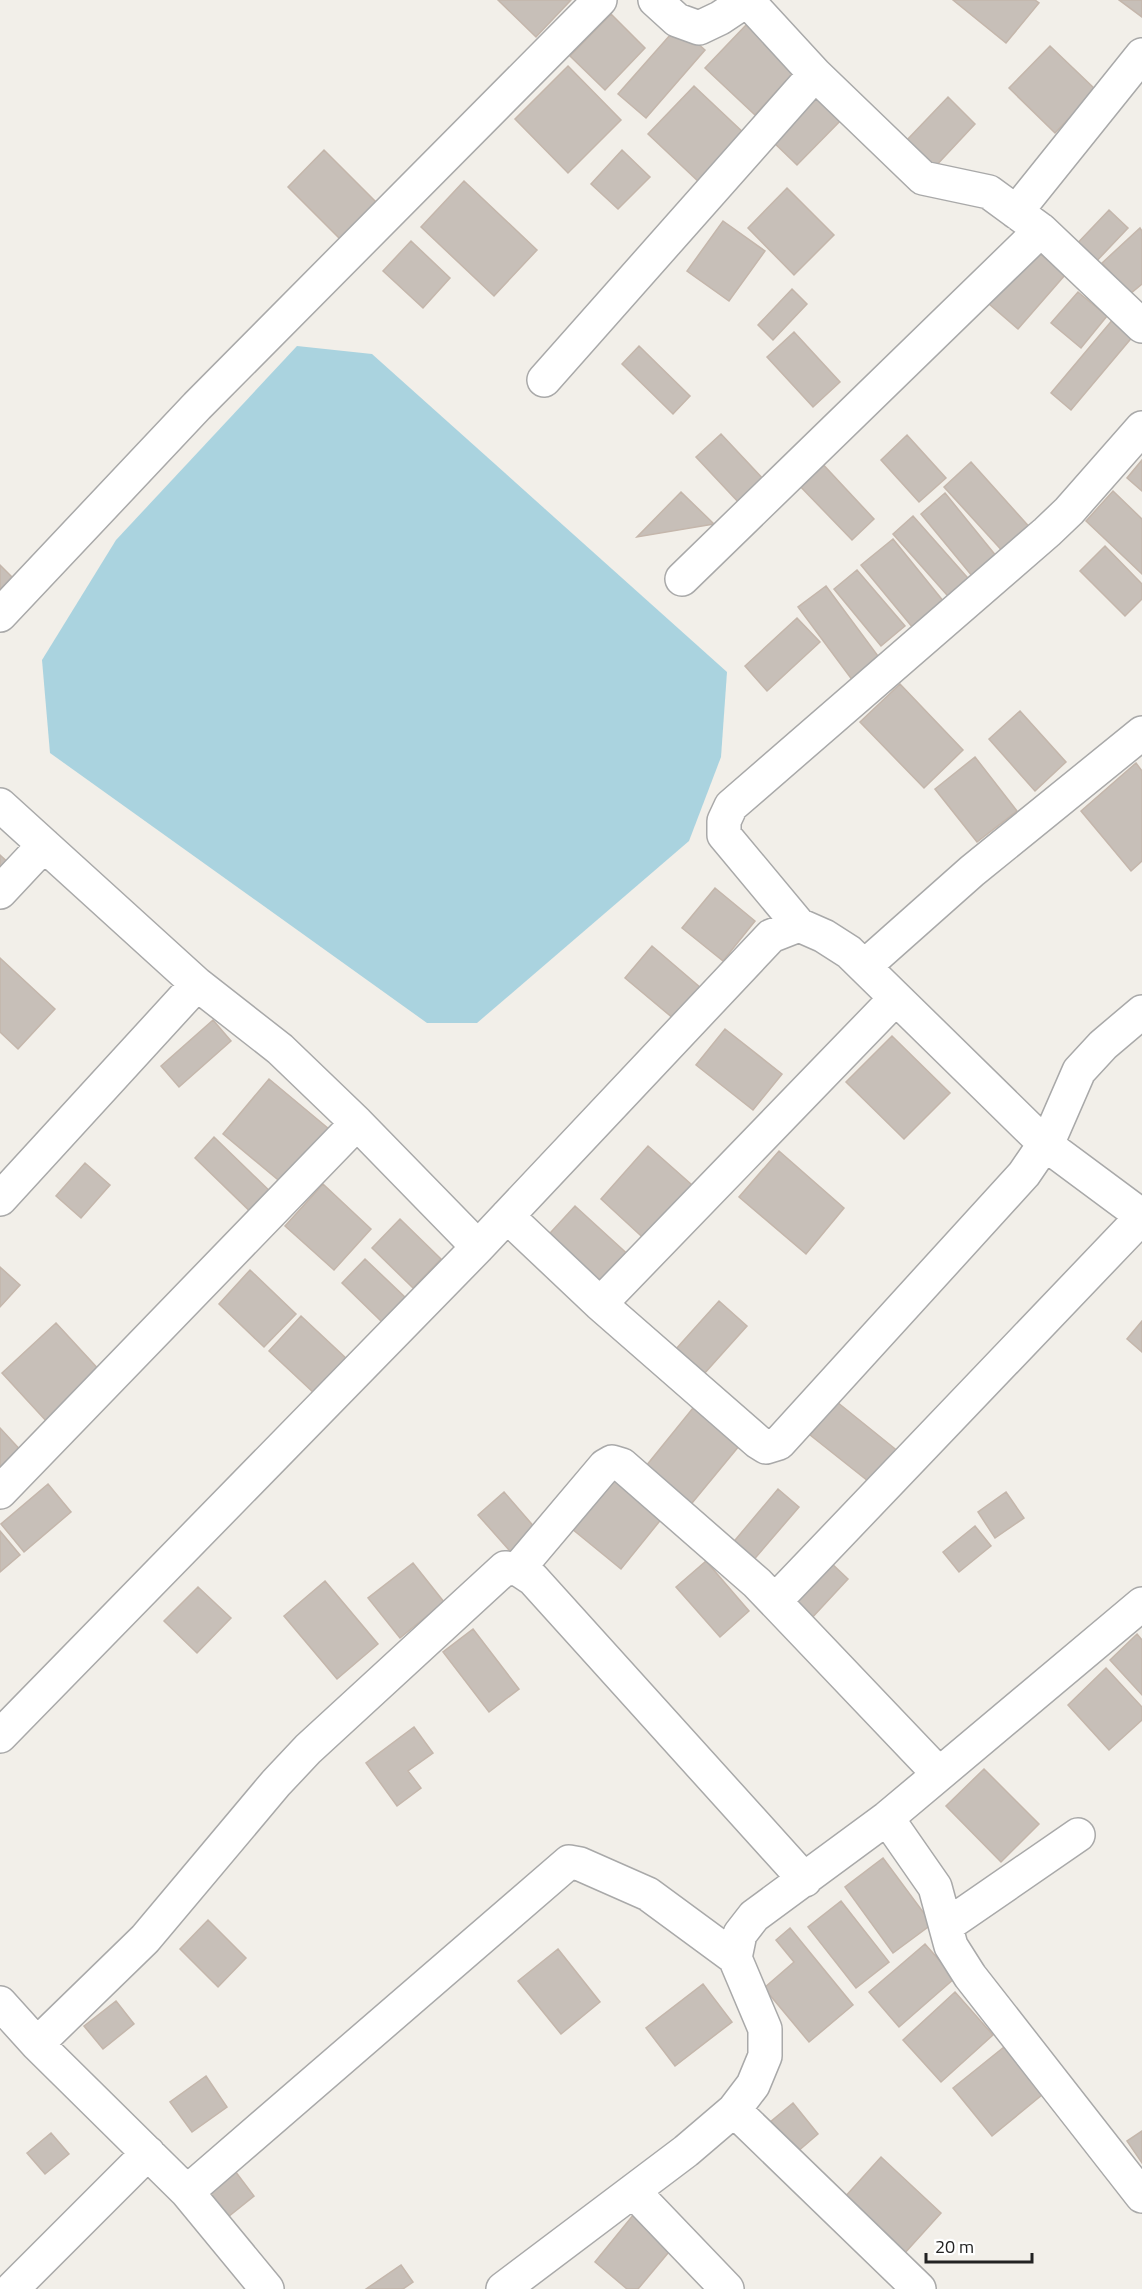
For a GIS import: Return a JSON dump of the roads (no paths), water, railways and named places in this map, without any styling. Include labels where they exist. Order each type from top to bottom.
[{"type":"street","points":[[0,615],[197,406],[600,0]]},
{"type":"street","points":[[655,0],[677,20],[699,28],[720,18],[747,0],[815,74],[923,178],[989,192],[1029,221],[1142,326]]},
{"type":"street","points":[[682,579],[1029,221],[1142,55]]},
{"type":"street","points":[[544,380],[815,74]]},
{"type":"street","points":[[775,1601],[1142,1217],[1045,1144],[895,999],[865,966],[824,936],[799,925],[724,835],[724,821],[731,806],[1047,532],[1069,511],[1142,428]]},
{"type":"street","points":[[865,966],[972,871],[1142,734]]},
{"type":"street","points":[[0,805],[197,984],[280,1049],[357,1123],[478,1247]]},
{"type":"street","points":[[0,892],[44,845]]},
{"type":"street","points":[[0,1736],[478,1247],[771,936],[799,925]]},
{"type":"street","points":[[0,1199],[197,984]]},
{"type":"street","points":[[600,1304],[895,999]]},
{"type":"street","points":[[507,1216],[600,1304],[758,1442],[766,1447],[779,1443],[1024,1174],[1045,1144],[1079,1071],[1103,1045],[1142,1012]]},
{"type":"street","points":[[0,1492],[357,1123]]},
{"type":"street","points":[[518,1569],[605,1466],[612,1462],[622,1465],[775,1601],[939,1774]]},
{"type":"street","points":[[267,2289],[187,2192],[13,2027],[145,1940],[308,1749],[505,1568],[518,1569],[533,1579],[805,1880]]},
{"type":"street","points":[[735,1958],[740,1934],[754,1916],[887,1818],[1142,1605]]},
{"type":"street","points":[[887,1818],[934,1887],[951,1946],[970,1976],[1142,2196]]},
{"type":"street","points":[[946,1926],[1078,1835]]},
{"type":"street","points":[[187,2192],[569,1862],[580,1864],[648,1894],[735,1958],[765,2029],[765,2056],[753,2085],[734,2110],[633,2191],[503,2289]]},
{"type":"street","points":[[734,2110],[919,2289]]},
{"type":"street","points":[[12,2289],[148,2153]]},
{"type":"street","points":[[633,2191],[727,2289]]},
{"type":"water","points":[[297,346],[372,354],[727,672],[721,757],[689,841],[477,1023],[427,1023],[50,753],[42,660],[116,540]]}]
